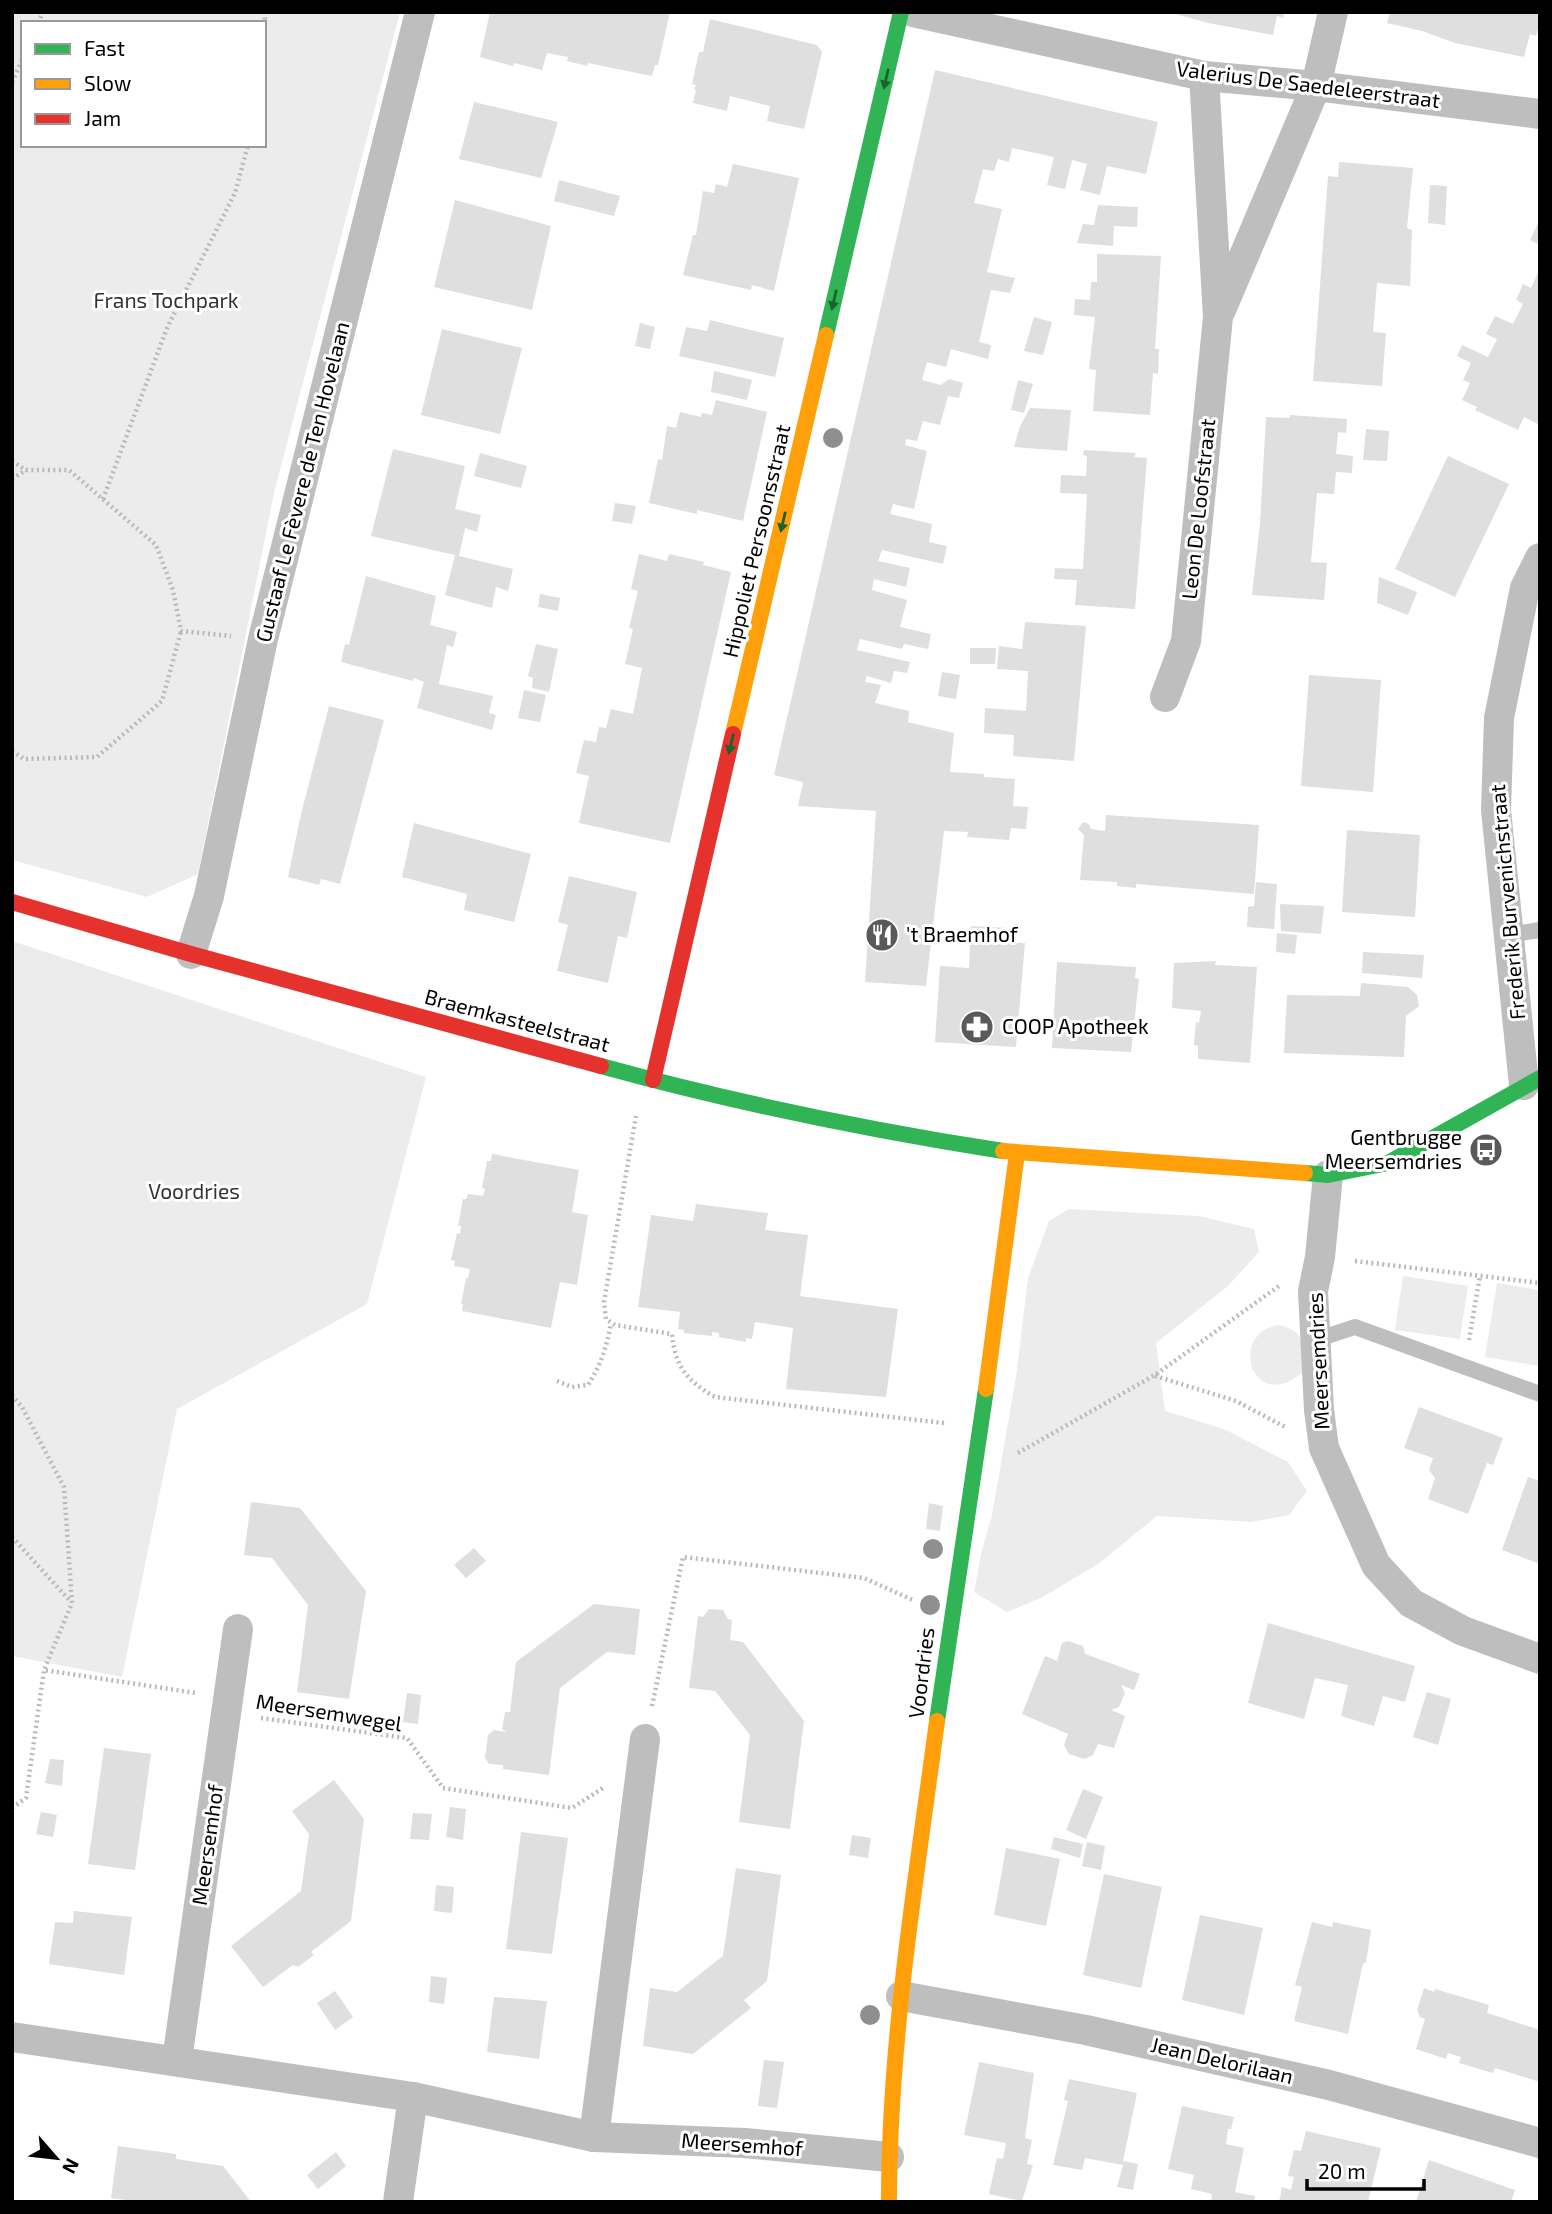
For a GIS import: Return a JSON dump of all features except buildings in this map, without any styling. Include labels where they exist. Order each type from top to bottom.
[{"type":"street","name":"Gustaaf Le Fèvere de Ten Hovelaan","points":[[191,954],[209,897],[263,639],[420,12]]},
{"type":"street","name":"Hippoliet Persoonsstraat","points":[[648,1079],[901,12]]},
{"type":"street","name":"Valerius De Saedeleerstraat","points":[[913,12],[1204,76],[1316,86],[1540,114]]},
{"type":"street","name":"Leon De Loofstraat","points":[[1218,317],[1316,86],[1333,12]]},
{"type":"street","name":"Leon De Loofstraat","points":[[1165,697],[1186,641],[1218,317],[1204,76]]},
{"type":"street","name":"Frederik Burvenichstraat","points":[[1532,1081],[1508,935],[1496,810],[1499,718],[1525,588],[1540,558]]},
{"type":"street","name":"Braemkasteelstraat","points":[[12,902],[191,954],[648,1079],[913,1137],[1017,1153]]},
{"type":"street","points":[[1017,1153],[1328,1175],[1388,1163],[1532,1081]]},
{"type":"street","name":"Voordries","points":[[889,2202],[889,2157],[901,1996],[951,1617],[975,1477],[1017,1153]]},
{"type":"street","name":"Meersemdries","points":[[1324,1448],[1319,1409],[1313,1291],[1320,1256],[1328,1175]]},
{"type":"street","points":[[1324,1448],[1376,1565],[1411,1603],[1463,1631],[1540,1659]]},
{"type":"street","name":"Meersemhof","points":[[177,2060],[238,1629]]},
{"type":"street","points":[[594,2137],[643,1752]]},
{"type":"street","name":"Jean Delorilaan","points":[[901,1996],[1086,2030],[1329,2085],[1540,2143]]},
{"type":"street","name":"Meersemhof","points":[[12,2037],[413,2097],[594,2137],[745,2143],[889,2157]]},
{"type":"street","points":[[398,2202],[413,2097]]},
{"type":"lane","points":[[1508,935],[1540,930]]},
{"type":"lane","points":[[1315,1340],[1355,1326],[1540,1394]]},
{"type":"path","points":[[12,82],[21,62]]},
{"type":"path","points":[[103,499],[167,328],[235,193],[246,147]]},
{"type":"path","points":[[12,461],[26,470],[69,470],[156,545],[173,590],[181,631],[162,701],[97,757],[24,759],[12,751]]},
{"type":"path","points":[[12,479],[26,470]]},
{"type":"path","points":[[181,631],[263,639]]},
{"type":"path","points":[[648,1079],[604,1302],[606,1320],[672,1334],[674,1353],[683,1372],[697,1387],[715,1396],[981,1427]]},
{"type":"path","points":[[1320,1256],[1540,1283]]},
{"type":"path","name":"Meersemdries","points":[[975,1477],[1154,1375],[1320,1256]]},
{"type":"path","points":[[1464,1367],[1480,1276]]},
{"type":"path","points":[[556,1381],[572,1387],[589,1385],[607,1347],[611,1323]]},
{"type":"path","name":"Meersemdries","points":[[1154,1375],[1236,1401],[1324,1448]]},
{"type":"path","points":[[12,1395],[22,1407],[64,1487],[72,1603],[44,1670],[26,1798],[12,1808]]},
{"type":"path","points":[[12,1537],[72,1603]]},
{"type":"path","points":[[643,1752],[683,1557],[864,1578],[951,1617]]},
{"type":"path","name":"Meersemwegel","points":[[44,1670],[215,1695],[245,1716],[407,1738],[443,1788],[572,1808],[643,1752]]},
{"type":"green space","name":"Frans Tochpark","points":[[12,12],[400,12],[274,493],[198,874],[147,897],[12,860]]},
{"type":"green space","name":"Voordries","points":[[12,941],[426,1077],[367,1304],[177,1409],[122,1677],[12,1656]]},
{"type":"green space","points":[[1069,1209],[1199,1216],[1254,1229],[1259,1252],[1228,1286],[1156,1343],[1165,1411],[1224,1429],[1288,1462],[1307,1491],[1289,1515],[1251,1522],[1157,1516],[1098,1564],[1041,1598],[1007,1612],[974,1592],[992,1515],[1016,1377],[1028,1278],[1049,1221]]},
{"type":"green space","points":[[1403,1276],[1468,1286],[1460,1339],[1395,1330]]},
{"type":"green space","points":[[1497,1283],[1540,1290],[1540,1366],[1485,1357]]},
{"type":"green space","points":[[1277,1325],[1294,1331],[1302,1341],[1302,1373],[1285,1383],[1270,1384],[1259,1378],[1252,1368],[1250,1355],[1253,1342],[1262,1332]]},
{"type":"traffic: fast","points":[[826,335],[901,12]]},
{"type":"traffic: fast","points":[[601,1066],[800,1114],[1003,1151]]},
{"type":"traffic: fast","points":[[1305,1173],[1328,1175],[1388,1163],[1540,1078]]},
{"type":"traffic: fast","points":[[937,1721],[986,1389]]},
{"type":"traffic: slow","points":[[733,734],[826,335]]},
{"type":"traffic: slow","points":[[1003,1151],[1305,1173]]},
{"type":"traffic: slow","points":[[986,1389],[1017,1153]]},
{"type":"traffic: slow","points":[[889,2202],[890,2142],[899,2021],[937,1721]]},
{"type":"traffic: jam","points":[[653,1080],[733,734]]},
{"type":"traffic: jam","points":[[12,902],[601,1066]]},
{"type":"place","name":"'t Braemhof","points":[[882,935]]},
{"type":"place","name":"COOP Apotheek","points":[[977,1027]]},
{"type":"place","name":"Gentbrugge Meersemdries","points":[[1486,1150]]}]
